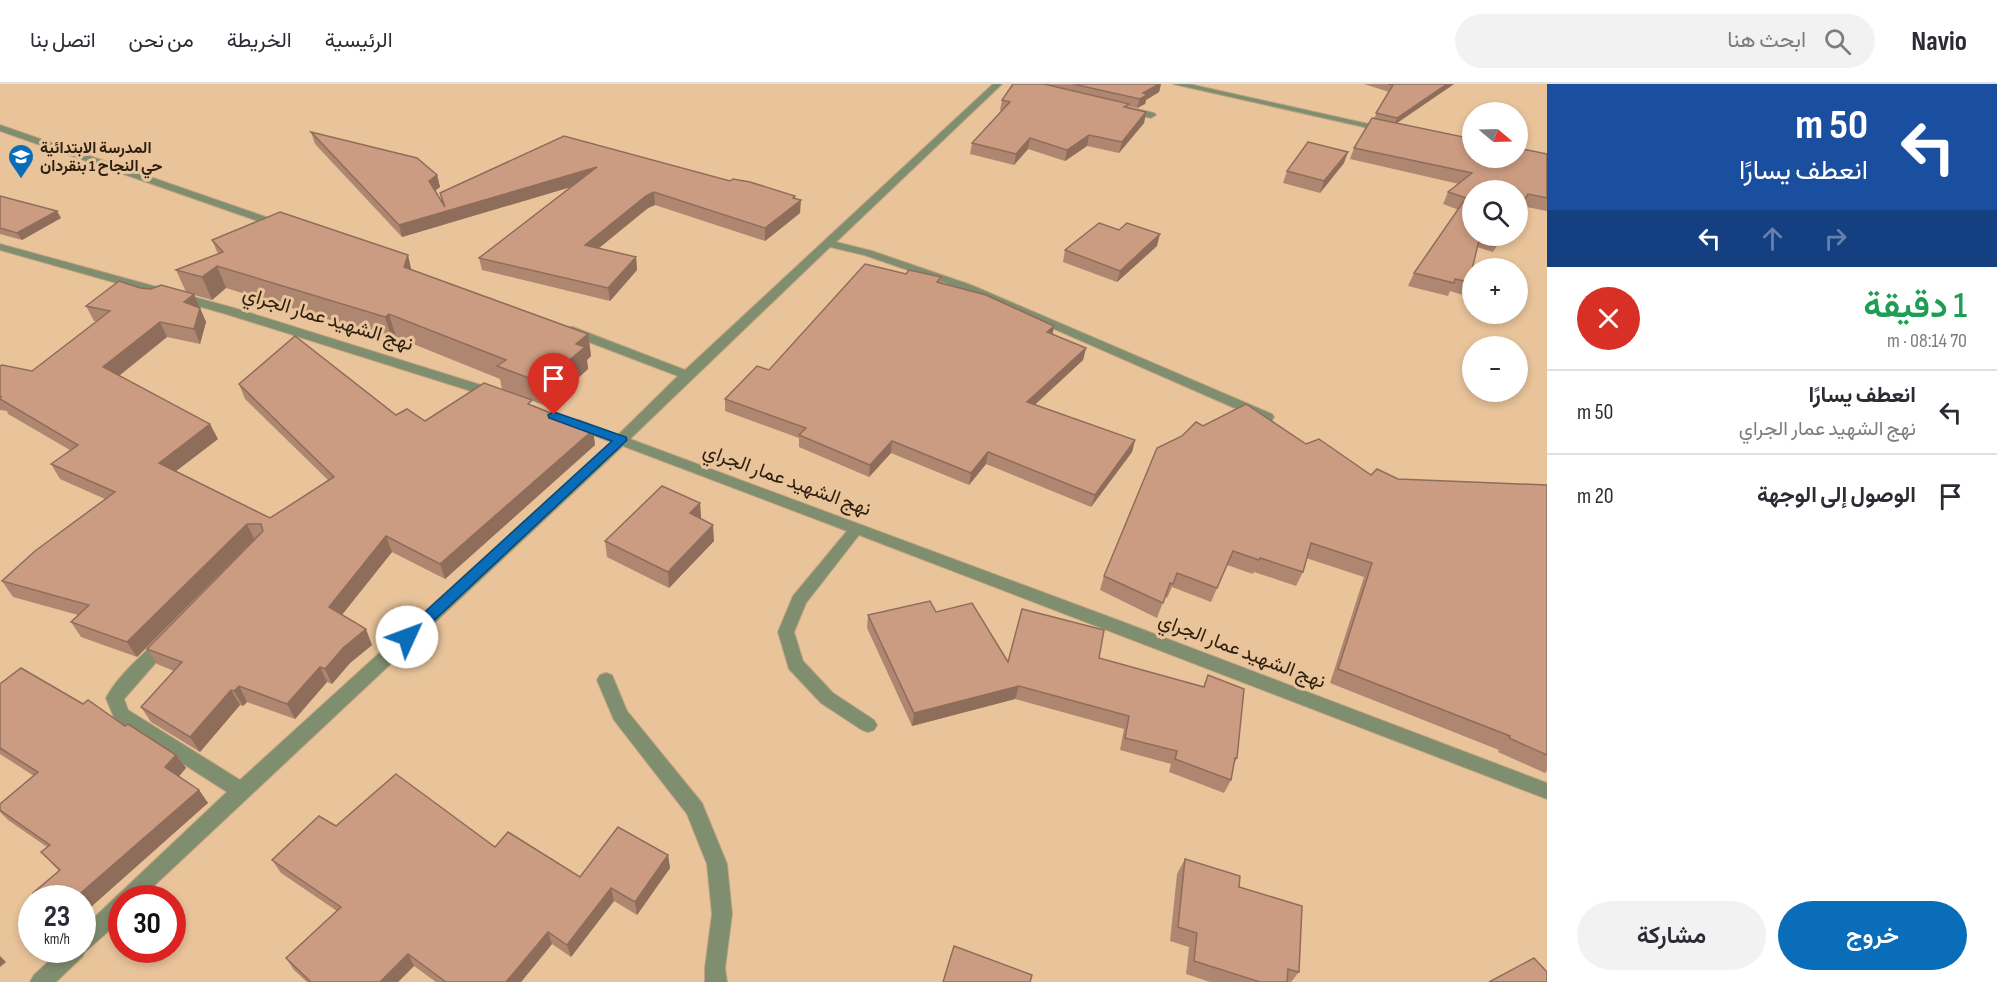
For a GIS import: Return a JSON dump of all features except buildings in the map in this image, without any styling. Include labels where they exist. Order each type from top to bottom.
[{"type":"street","points":[[142,885],[240,791],[621,440],[826,243],[998,84]]},
{"type":"street","points":[[1177,84],[1395,130]]},
{"type":"street","points":[[1119,108],[1151,115]]},
{"type":"street","points":[[0,128],[294,230]]},
{"type":"street","points":[[826,243],[868,253],[967,287],[1267,417]]},
{"type":"street","name":"نهج الشهيد عمار الجراي","points":[[0,247],[241,315],[464,382],[509,399]]},
{"type":"street","points":[[553,324],[687,375]]},
{"type":"street","name":"نهج الشهيد عمار الجراي","points":[[565,419],[1547,791]]},
{"type":"street","points":[[857,528],[799,600],[786,632],[795,664],[827,698],[868,725]]},
{"type":"street","points":[[179,628],[130,678],[115,698],[121,715],[240,791]]},
{"type":"street","points":[[606,680],[621,715],[695,808],[717,864],[722,914],[715,968],[716,982]]},
{"type":"street","points":[[96,930],[108,918]]},
{"type":"street","points":[[41,982],[61,963]]},
{"type":"place","name":"المدرسة الابتدائية حي النجاح 1 بنقردان","points":[[21,180]]},
{"type":"route","points":[[407,637],[621,440],[554,415]]}]
